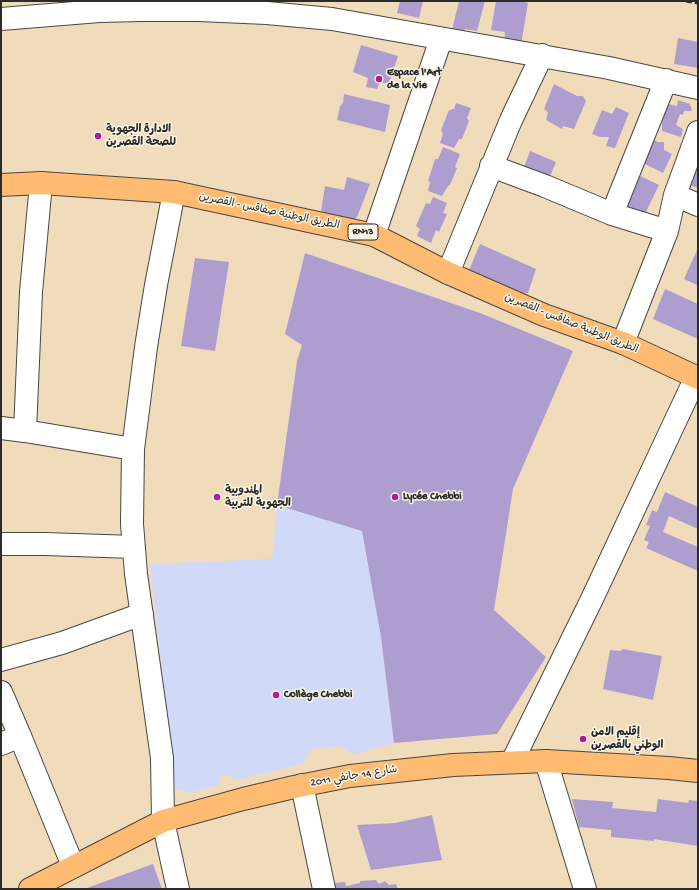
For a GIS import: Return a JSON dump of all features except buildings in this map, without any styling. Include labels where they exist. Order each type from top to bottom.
[{"type":"main road","name":"الطريق الوطنية صفاقس - القصرين","points":[[1,185],[40,183],[174,192],[374,235],[448,273],[544,315],[623,343],[697,377]]},
{"type":"main road","name":"شارع 14 جانفي 2011","points":[[30,889],[163,821],[243,799],[302,785],[350,776],[453,765],[546,761],[698,771]]},
{"type":"street","points":[[1,19],[99,11],[141,10],[214,10],[332,19],[388,28],[441,39],[542,55],[666,80],[698,88]]},
{"type":"street","points":[[374,235],[441,39]]},
{"type":"street","points":[[448,273],[491,166],[542,55]]},
{"type":"street","points":[[612,214],[666,80]]},
{"type":"street","points":[[623,343],[667,231],[675,195],[698,132]]},
{"type":"street","points":[[491,166],[612,214],[667,231]]},
{"type":"street","points":[[25,431],[31,292],[40,183]]},
{"type":"street","points":[[174,192],[148,339],[133,449],[132,524],[142,614],[162,758],[163,821],[178,889]]},
{"type":"street","points":[[675,195],[698,205]]},
{"type":"street","points":[[512,762],[591,601],[697,377]]},
{"type":"street","points":[[1,428],[133,449]]},
{"type":"street","points":[[1,544],[134,547]]},
{"type":"street","points":[[1,660],[62,643],[142,614]]},
{"type":"street","points":[[1,692],[11,740],[73,866]]},
{"type":"street","points":[[546,761],[585,889]]},
{"type":"street","points":[[302,785],[324,889]]},
{"type":"shaded area","name":"Collège Chebbi","points":[[277,505],[362,531],[381,637],[394,743],[355,754],[339,746],[312,749],[302,764],[237,780],[229,775],[221,775],[219,785],[188,793],[175,788],[150,564],[272,559]]},
{"type":"railway","points":[[686,1],[698,3]]},
{"type":"place","name":"Espace l'Art de la Vie","points":[[379,79]]},
{"type":"place","name":"الادارة الجهوية للصحة القصرين","points":[[98,136]]},
{"type":"place","name":"المندوبية الجهوية للتربية","points":[[217,497]]},
{"type":"place","name":"Lycée Chebbi","points":[[395,497]]},
{"type":"place","name":"Collège Chebbi","points":[[276,695]]},
{"type":"place","name":"إقليم الامن الوطني بالقصرين","points":[[583,739]]}]
